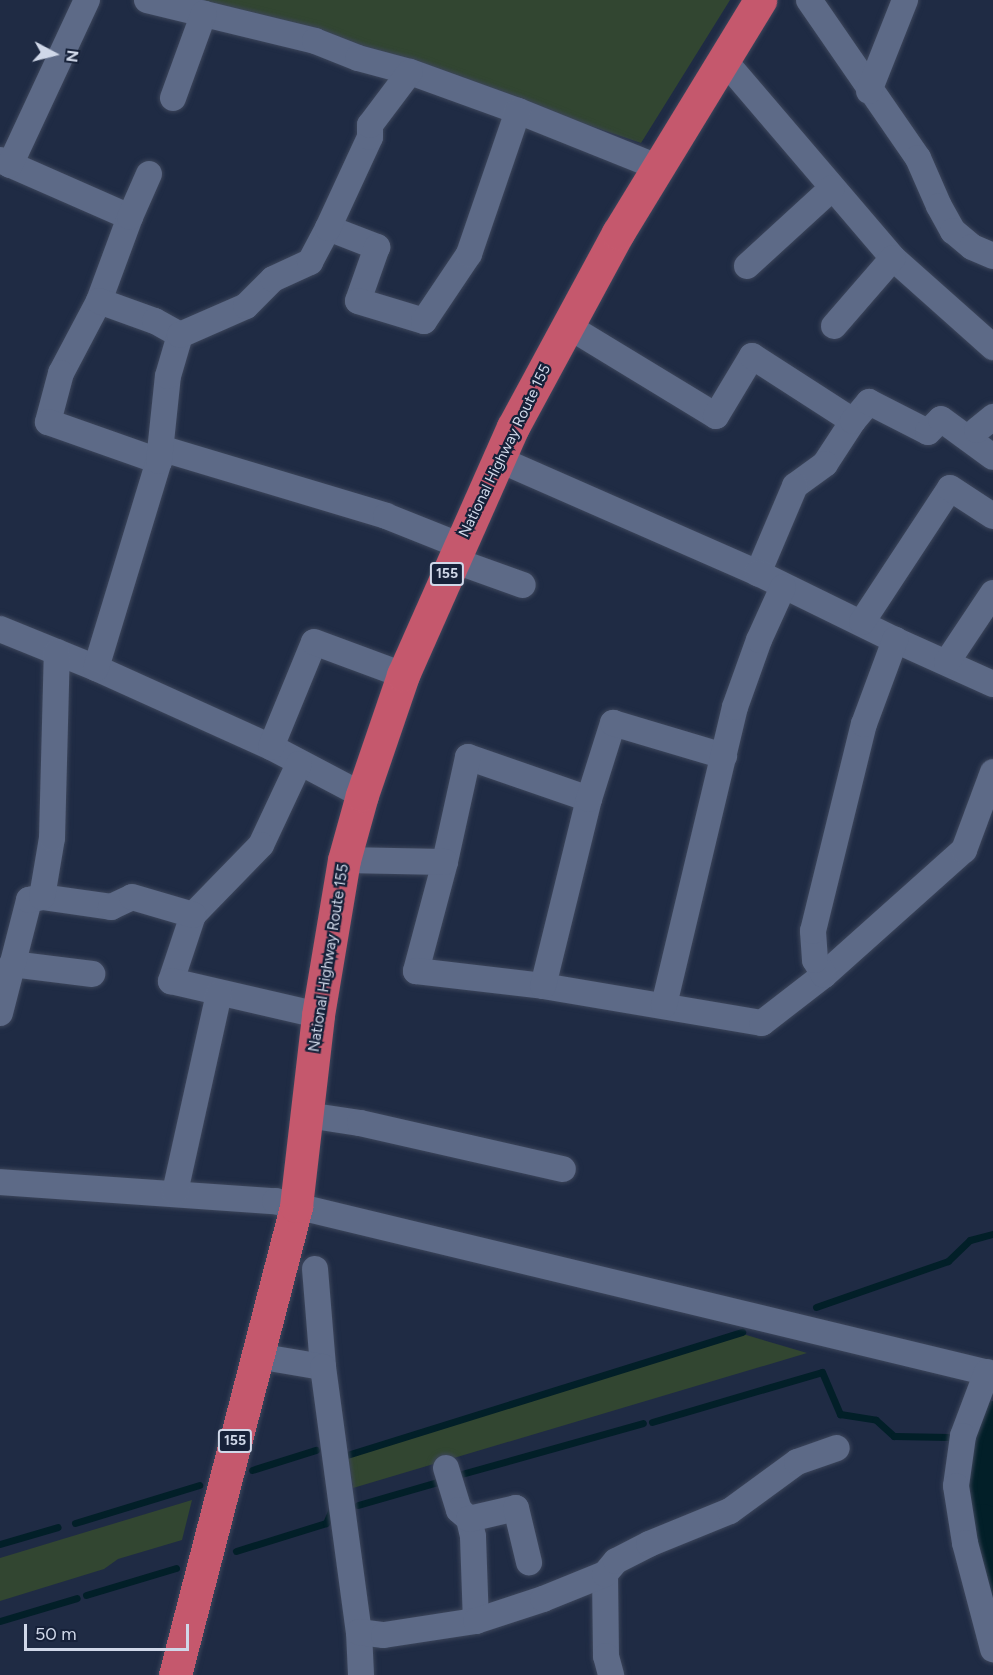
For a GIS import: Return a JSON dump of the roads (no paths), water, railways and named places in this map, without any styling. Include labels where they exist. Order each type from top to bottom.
[{"type":"highway","name":"National Highway Route 155","points":[[175,1675],[296,1206],[318,1015],[344,860],[362,795],[403,675],[498,459],[568,326],[657,167],[760,0]]},
{"type":"street","points":[[87,0],[5,162],[130,217]]},
{"type":"street","points":[[147,0],[179,4],[204,14],[315,41],[358,58],[410,72],[518,111],[657,167]]},
{"type":"street","points":[[809,0],[869,91],[918,158],[939,206],[953,231],[972,247],[993,256]]},
{"type":"street","points":[[869,91],[905,0]]},
{"type":"street","points":[[173,98],[204,14]]},
{"type":"street","points":[[723,59],[893,258],[993,347]]},
{"type":"street","points":[[96,669],[159,454],[168,376],[180,335],[246,306],[273,279],[310,262],[370,137],[370,125],[410,72]]},
{"type":"street","points":[[328,228],[377,247],[358,301],[424,321],[469,254],[518,111]]},
{"type":"street","points":[[149,174],[130,217],[99,301],[61,373],[48,422],[386,516],[523,585]]},
{"type":"street","points":[[747,266],[832,188]]},
{"type":"street","points":[[834,326],[893,258]]},
{"type":"street","points":[[99,301],[155,321],[180,335]]},
{"type":"street","points":[[568,326],[716,416],[752,356],[853,421]]},
{"type":"street","points":[[758,573],[795,486],[825,464],[853,421],[869,402],[928,432],[941,419],[993,457]]},
{"type":"street","points":[[498,459],[758,573],[895,640],[993,684]]},
{"type":"street","points":[[862,622],[950,488],[993,516]]},
{"type":"street","points":[[664,1005],[735,707],[759,640],[783,587]]},
{"type":"street","points":[[947,662],[993,593]]},
{"type":"street","points":[[0,629],[271,747],[299,764],[362,795]]},
{"type":"street","points":[[824,975],[815,960],[813,931],[864,724],[895,640]]},
{"type":"street","points":[[271,747],[314,642],[403,675]]},
{"type":"street","points":[[42,897],[52,838],[57,652]]},
{"type":"street","points":[[543,986],[590,799],[613,723],[724,756]]},
{"type":"street","points":[[590,799],[468,757],[445,862],[416,971],[543,986],[762,1023],[824,975],[964,849],[993,772]]},
{"type":"street","points":[[299,764],[261,845],[193,915],[171,981],[219,994],[318,1015]]},
{"type":"street","points":[[344,860],[445,862]]},
{"type":"street","points":[[0,1013],[29,900],[42,897],[111,907],[132,897],[193,915]]},
{"type":"street","points":[[12,964],[92,974]]},
{"type":"street","points":[[175,1192],[219,994]]},
{"type":"street","points":[[307,1115],[360,1123],[563,1169]]},
{"type":"street","points":[[0,1182],[175,1192],[275,1201],[990,1373],[963,1436],[957,1486],[967,1554],[993,1649]]},
{"type":"street","points":[[315,1269],[323,1367],[359,1632],[361,1675]]},
{"type":"street","points":[[258,1356],[323,1367]]},
{"type":"street","points":[[359,1632],[384,1635],[476,1621],[543,1599],[605,1574],[616,1561],[649,1544],[730,1511],[796,1462],[837,1448]]},
{"type":"street","points":[[446,1468],[459,1510],[469,1519],[473,1537],[472,1584],[476,1621]]},
{"type":"street","points":[[469,1519],[516,1509],[529,1562]]},
{"type":"street","points":[[605,1574],[606,1656],[611,1675]]},
{"type":"waterway","points":[[816,1307],[948,1261],[970,1240],[993,1234]]},
{"type":"waterway","points":[[347,1455],[742,1332]]},
{"type":"waterway","points":[[652,1422],[822,1372],[840,1414],[876,1420],[894,1436],[949,1437]]},
{"type":"waterway","points":[[993,1420],[984,1443],[982,1523],[993,1579]]},
{"type":"waterway","points":[[458,1475],[643,1423]]},
{"type":"waterway","points":[[252,1470],[316,1450]]},
{"type":"waterway","points":[[358,1505],[441,1481]]},
{"type":"waterway","points":[[75,1523],[199,1485]]},
{"type":"waterway","points":[[236,1551],[326,1523],[331,1511]]},
{"type":"waterway","points":[[0,1544],[58,1527]]},
{"type":"waterway","points":[[86,1595],[176,1568]]},
{"type":"waterway","points":[[0,1621],[77,1598]]}]
